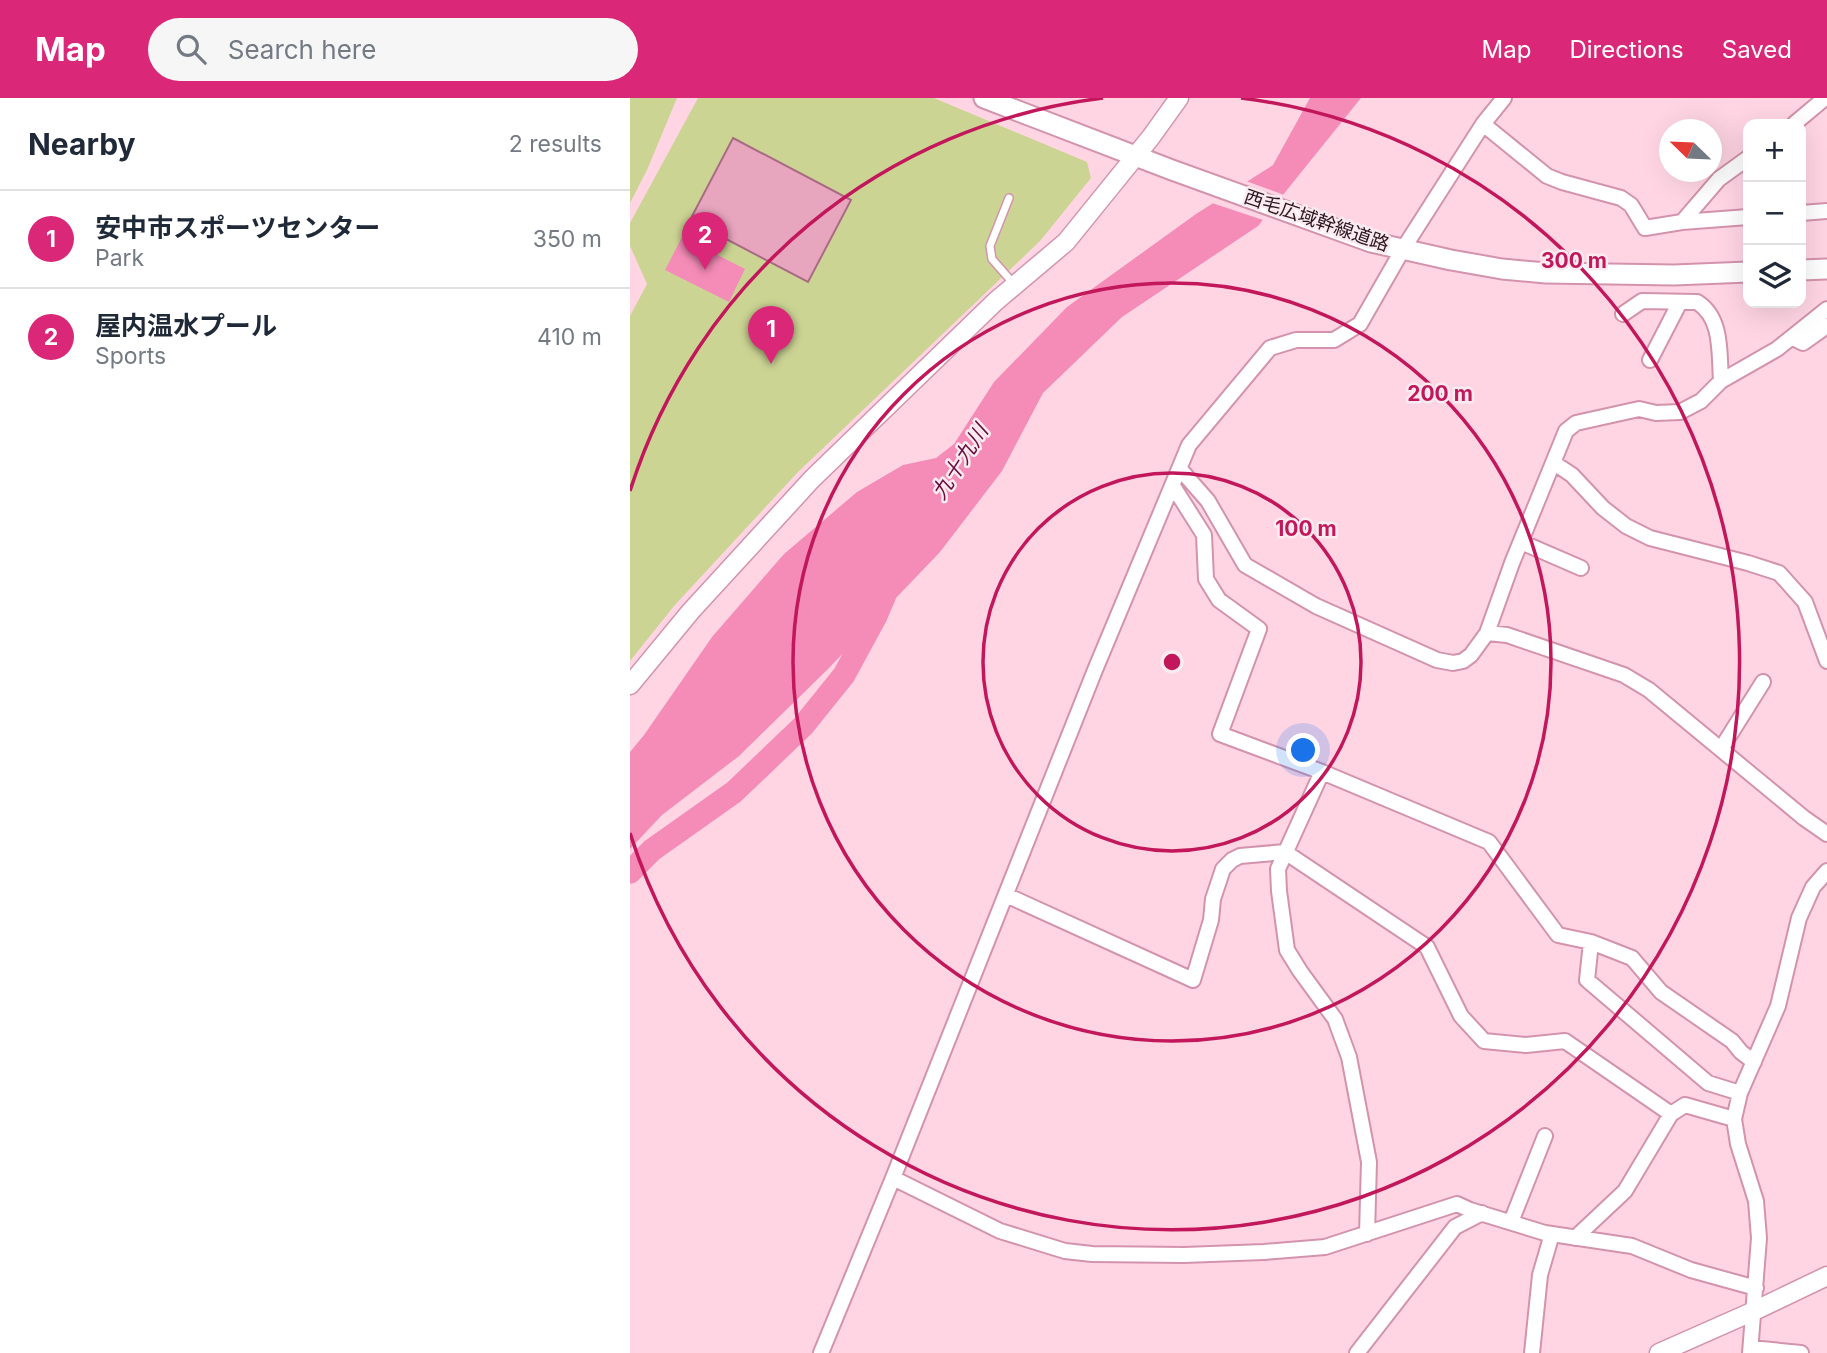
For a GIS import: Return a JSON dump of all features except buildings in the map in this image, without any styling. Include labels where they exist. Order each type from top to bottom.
[{"type":"main road","name":"西毛広域幹線道路","points":[[984,98],[1371,243],[1451,261],[1546,273],[1674,275],[1743,272]]},
{"type":"main road","points":[[1806,270],[1827,269]]},
{"type":"street","points":[[630,685],[691,611],[812,479],[996,301],[1066,242],[1137,156],[1179,98]]},
{"type":"street","points":[[821,1353],[1095,670],[1189,445],[1270,348],[1296,340],[1334,340],[1360,324],[1403,249],[1483,124],[1504,98]]},
{"type":"street","points":[[1800,119],[1825,98]]},
{"type":"street","points":[[1483,124],[1547,176],[1621,198],[1631,205],[1645,228],[1743,217]]},
{"type":"street","points":[[1682,222],[1719,179],[1743,162]]},
{"type":"street","points":[[1806,213],[1827,211]]},
{"type":"street","points":[[1623,314],[1643,301],[1697,302],[1712,315],[1716,325],[1721,381]]},
{"type":"street","points":[[1650,360],[1680,302]]},
{"type":"street","points":[[1180,469],[1208,500],[1245,565],[1317,607],[1437,660],[1453,663],[1462,661],[1471,655],[1487,633],[1566,431],[1576,423],[1639,409],[1656,413],[1680,412],[1700,401],[1721,381],[1793,338],[1827,309]]},
{"type":"street","points":[[1793,338],[1803,343],[1827,326]]},
{"type":"street","points":[[1554,463],[1572,475],[1603,508],[1626,526],[1650,538],[1779,573],[1805,602],[1827,661]]},
{"type":"street","points":[[1173,486],[1204,535],[1206,579],[1219,600],[1259,629],[1220,734],[1322,772],[1489,842],[1558,934],[1591,942],[1632,958],[1661,992],[1732,1041],[1754,1062]]},
{"type":"street","points":[[1521,542],[1581,568]]},
{"type":"street","points":[[1487,633],[1507,635],[1624,676],[1649,690],[1827,834]]},
{"type":"street","points":[[1721,749],[1763,682]]},
{"type":"street","points":[[1322,772],[1278,869],[1279,891],[1287,950],[1335,1019],[1349,1057],[1369,1162],[1367,1234]]},
{"type":"street","points":[[1006,895],[1193,981],[1223,869],[1231,860],[1240,856],[1285,852],[1427,947],[1461,1016],[1484,1041],[1526,1045],[1565,1041],[1671,1114]]},
{"type":"street","points":[[1801,1353],[1750,1351],[1759,1238],[1756,1201],[1738,1144],[1734,1119],[1740,1093],[1778,1006],[1799,918],[1813,887],[1827,871]]},
{"type":"street","points":[[1591,942],[1587,980],[1708,1083],[1740,1093]]},
{"type":"street","points":[[1575,1238],[1625,1191],[1671,1114],[1685,1105],[1734,1119]]},
{"type":"street","points":[[1511,1223],[1545,1136]]},
{"type":"street","points":[[893,1178],[1000,1231],[1065,1251],[1184,1255],[1325,1247],[1457,1204],[1552,1234],[1632,1246],[1691,1270],[1756,1288]]},
{"type":"street","points":[[1357,1353],[1455,1227],[1482,1213]]},
{"type":"street","points":[[1532,1353],[1540,1275],[1552,1234]]},
{"type":"street","points":[[1659,1353],[1827,1276]]},
{"type":"lane","points":[[1009,198],[990,246],[992,259],[1015,285]]},
{"type":"green space","points":[[630,98],[677,98],[630,203]]},
{"type":"green space","points":[[698,98],[934,98],[1087,162],[1091,178],[1040,241],[797,473],[674,606],[630,661],[630,316],[647,284],[630,246],[630,223]]},
{"type":"water","points":[[1310,98],[1361,98],[1258,226],[1122,317],[1043,393],[1002,471],[940,552],[828,669],[739,756],[662,815],[630,849],[630,752],[712,637],[784,554],[857,492],[903,465],[936,458],[954,444],[994,382],[1067,307],[1196,214],[1273,165]]},
{"type":"water","points":[[682,237],[745,269],[729,302],[665,270]]},
{"type":"pier","points":[[1243,180],[1287,196],[1266,221],[1209,202]]},
{"type":"waterway","name":"九十九川","points":[[630,872],[652,850],[734,792],[803,726],[844,675],[885,595]]},
{"type":"place","name":"屋内温水プール","points":[[705,270]]},
{"type":"place","name":"安中市スポーツセンター","points":[[771,364]]}]
